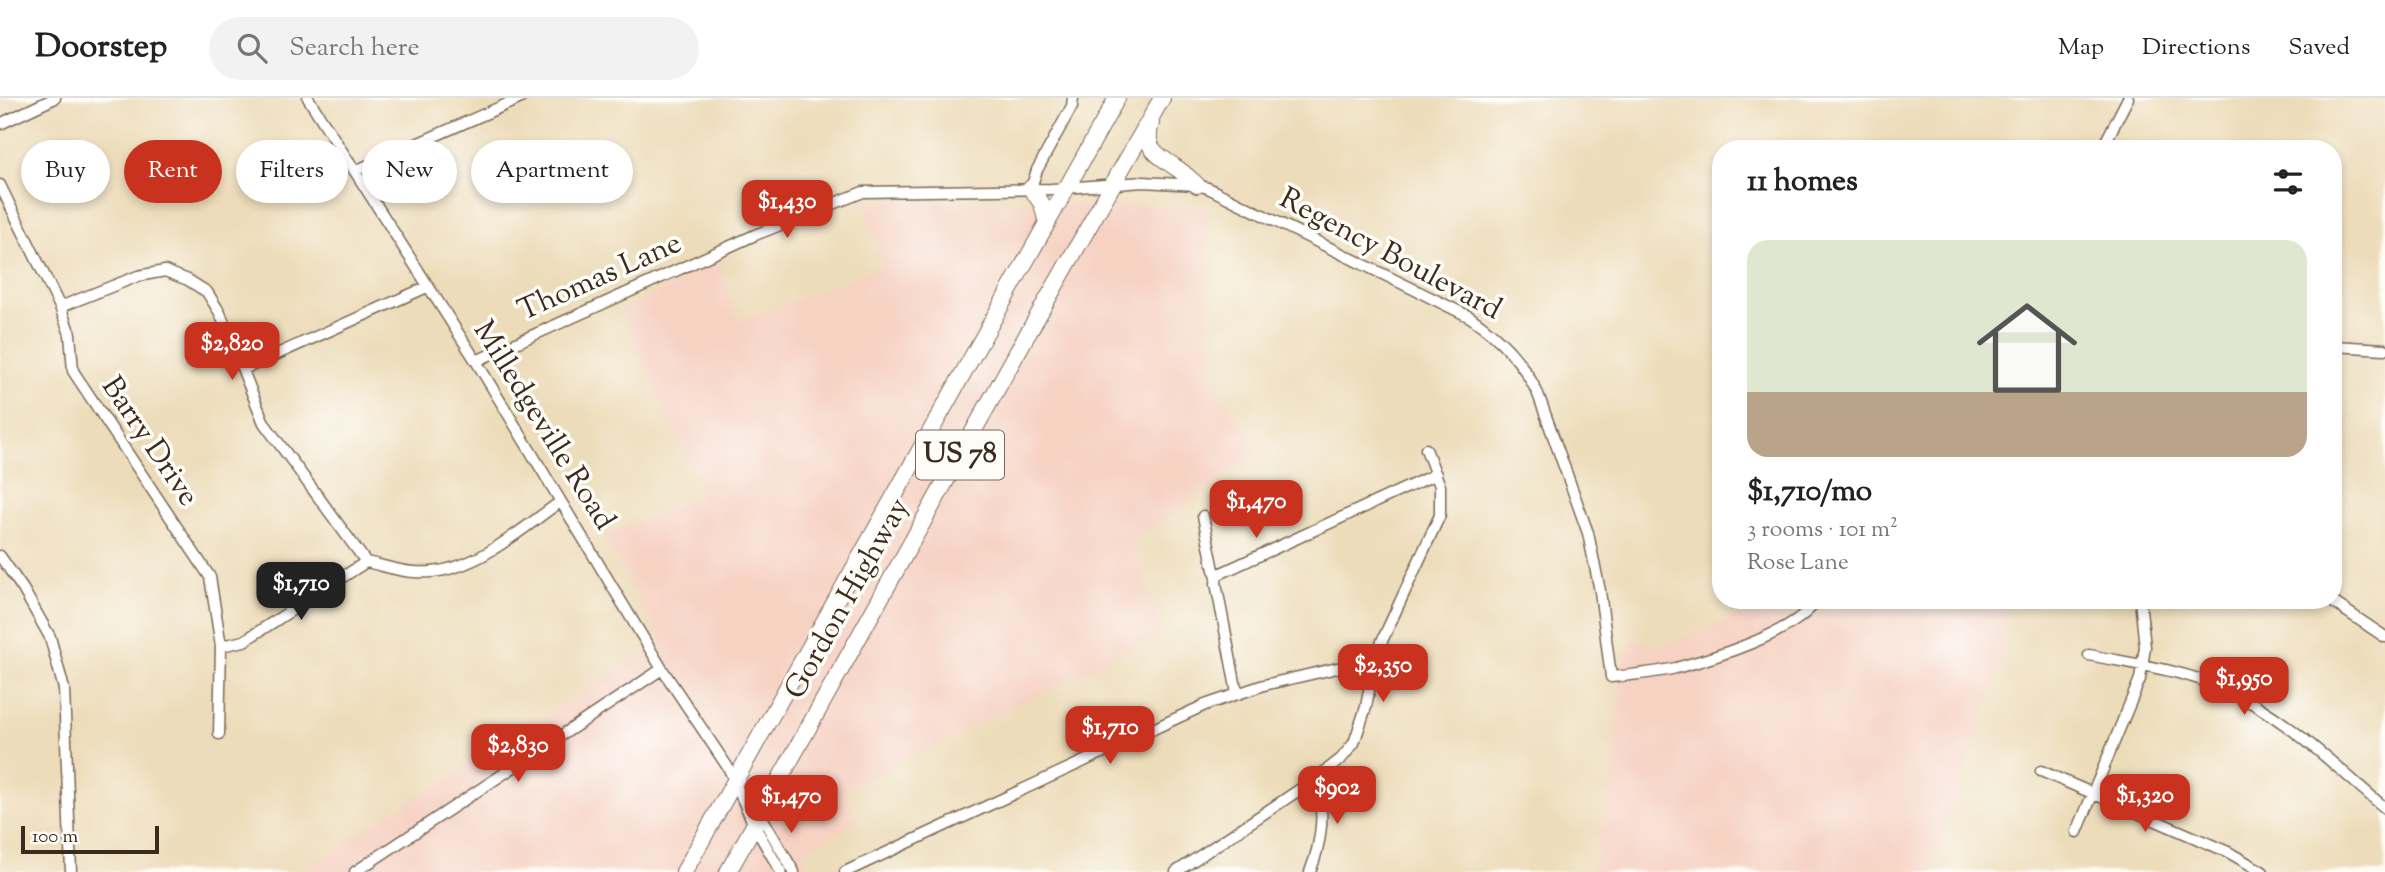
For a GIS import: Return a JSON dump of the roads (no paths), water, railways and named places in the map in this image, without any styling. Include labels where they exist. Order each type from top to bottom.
[{"type":"highway","name":"Gordon Highway","points":[[684,872],[1117,98]]},
{"type":"highway","points":[[1158,105],[1148,133],[1153,149],[1164,161],[1175,166],[1197,185]]},
{"type":"highway","name":"Gordon Highway","points":[[728,872],[1158,105]]},
{"type":"highway","points":[[1031,188],[1042,204],[1046,223]]},
{"type":"street","points":[[0,124],[55,98]]},
{"type":"street","name":"Milledgeville Road","points":[[309,98],[476,361],[662,669],[712,741],[757,820],[781,872]]},
{"type":"street","points":[[355,171],[522,98]]},
{"type":"street","points":[[1031,188],[1037,170],[1072,106],[1073,98]]},
{"type":"street","points":[[2107,140],[2128,98]]},
{"type":"street","name":"Regency Boulevard","points":[[1114,184],[1143,182],[1208,188],[1461,312],[1510,350],[1538,394],[1588,533],[1611,677],[1675,668],[1771,636],[1801,617],[1808,609]]},
{"type":"street","name":"Thomas Lane","points":[[476,361],[755,235],[863,192],[1067,188],[1114,184]]},
{"type":"street","name":"Barry Drive","points":[[0,185],[61,307],[70,334],[73,371],[210,577],[221,646],[219,734]]},
{"type":"street","points":[[61,307],[138,276],[166,271],[207,292],[220,313],[264,423],[366,562],[415,572],[452,569],[489,551],[560,502]]},
{"type":"street","points":[[244,369],[427,287]]},
{"type":"street","points":[[2342,347],[2385,349]]},
{"type":"street","points":[[1176,872],[1314,780],[1341,759],[1354,743],[1366,707],[1376,659],[1440,515],[1442,496],[1426,449]]},
{"type":"street","points":[[1217,575],[1436,474]]},
{"type":"street","points":[[1203,516],[1217,575],[1216,583],[1237,693]]},
{"type":"street","points":[[0,556],[23,589],[50,637],[64,689],[71,872]]},
{"type":"street","points":[[221,646],[244,641],[366,562]]},
{"type":"street","points":[[2342,608],[2385,638]]},
{"type":"street","points":[[2077,832],[2143,666],[2145,630],[2142,609]]},
{"type":"street","points":[[2089,655],[2188,676],[2240,696],[2288,727],[2385,808]]},
{"type":"street","points":[[845,872],[1205,705],[1264,685],[1376,659]]},
{"type":"street","points":[[355,872],[662,669]]},
{"type":"street","points":[[2041,771],[2228,852],[2263,872]]},
{"type":"street","points":[[1310,872],[1321,830],[1320,802],[1314,780]]},
{"type":"street","name":"Milledgeville Road","points":[[757,820],[794,872]]}]
